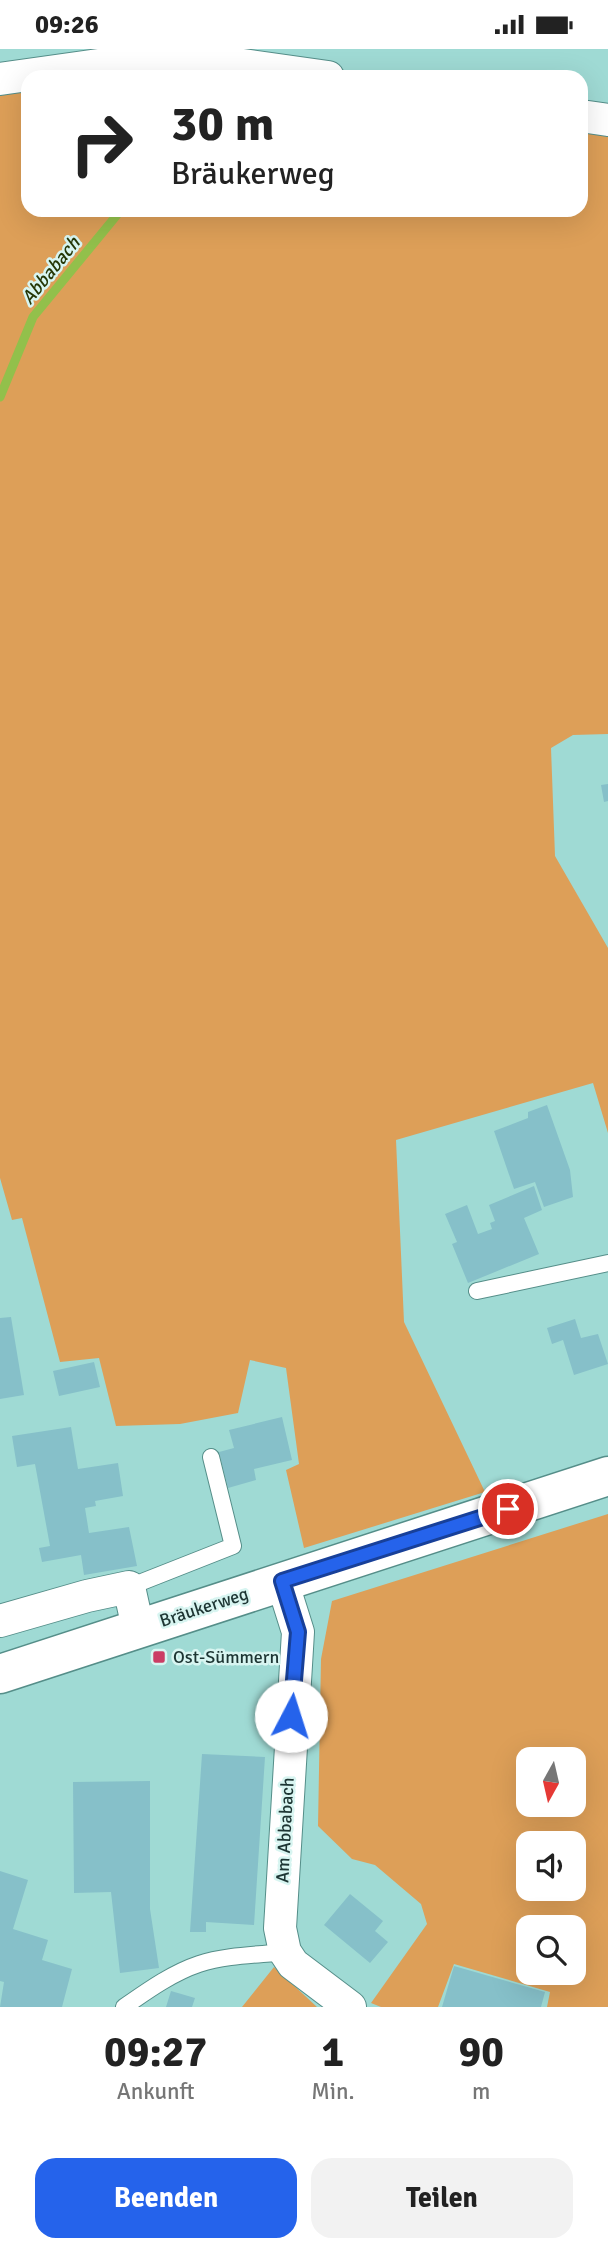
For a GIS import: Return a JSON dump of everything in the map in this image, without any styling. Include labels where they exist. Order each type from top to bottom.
[{"type":"main road","name":"Bräukerweg","points":[[0,1674],[608,1476]]},
{"type":"street","points":[[64,70],[113,63],[200,59],[284,70]]},
{"type":"street","points":[[0,79],[21,76]]},
{"type":"street","points":[[588,117],[608,120]]},
{"type":"street","name":"Am Abbabach","points":[[282,1581],[298,1632],[280,1928],[285,1952]]},
{"type":"street","points":[[0,1621],[129,1587],[138,1628]]},
{"type":"street","points":[[285,1952],[304,1975],[350,2007]]},
{"type":"lane","points":[[477,1291],[608,1262]]},
{"type":"lane","points":[[129,1587],[233,1546],[211,1457]]},
{"type":"lane","points":[[124,2007],[153,1987],[199,1964],[285,1952]]},
{"type":"shaded area","points":[[21,81],[21,217],[588,217],[588,109],[608,113],[608,734],[573,735],[551,748],[555,856],[608,948],[608,1133],[593,1083],[396,1140],[404,1322],[485,1492],[304,1548],[286,1470],[299,1464],[286,1368],[250,1360],[238,1413],[180,1424],[116,1426],[99,1358],[60,1362],[22,1218],[12,1220],[0,1178],[0,84]]},
{"type":"shaded area","points":[[608,1514],[608,2007],[547,2007],[550,1992],[526,1985],[586,1985],[586,1915],[516,1915],[516,1982],[454,1964],[438,2007],[381,2007],[371,2003],[427,1924],[421,1904],[375,1865],[352,1859],[318,1826],[321,1659],[332,1601]]},
{"type":"shaded area","points":[[274,1967],[317,2007],[242,2007]]},
{"type":"building","points":[[608,784],[608,801],[604,802],[601,785]]},
{"type":"building","points":[[547,1105],[570,1170],[573,1197],[544,1207],[535,1182],[514,1189],[494,1131],[528,1118],[528,1112]]},
{"type":"building","points":[[534,1186],[542,1210],[524,1218],[539,1254],[468,1283],[452,1244],[457,1242],[445,1214],[467,1205],[478,1234],[492,1229],[490,1223],[495,1221],[489,1205]]},
{"type":"building","points":[[11,1317],[24,1395],[0,1399],[0,1318]]},
{"type":"building","points":[[575,1319],[581,1338],[598,1334],[608,1364],[574,1375],[563,1340],[552,1344],[547,1328]]},
{"type":"building","points":[[94,1362],[100,1387],[59,1396],[53,1371]]},
{"type":"building","points":[[282,1417],[292,1460],[254,1469],[256,1480],[228,1488],[219,1452],[234,1448],[229,1430]]},
{"type":"building","points":[[71,1427],[78,1469],[118,1463],[123,1496],[95,1501],[96,1506],[85,1508],[89,1533],[129,1527],[137,1566],[84,1575],[81,1555],[42,1562],[39,1548],[50,1546],[35,1464],[17,1467],[12,1436]]},
{"type":"building","points":[[202,1754],[265,1757],[254,1925],[206,1922],[206,1932],[190,1932]]},
{"type":"building","points":[[150,1781],[150,1909],[159,1968],[120,1973],[111,1892],[74,1893],[73,1782]]},
{"type":"building","points":[[0,1871],[28,1880],[13,1929],[48,1940],[42,1960],[72,1969],[62,2007],[0,2007],[4,1982],[0,1981]]},
{"type":"building","points":[[350,1894],[383,1921],[375,1931],[388,1942],[370,1963],[324,1925]]},
{"type":"building","points":[[454,1966],[545,1992],[541,2007],[442,2007]]},
{"type":"building","points":[[171,1991],[195,1998],[192,2007],[166,2007]]},
{"type":"waterway","name":"Abbabach","points":[[0,397],[33,317],[115,217]]},
{"type":"place","name":"Ost-Sümmern","points":[[159,1657]]},
{"type":"route","points":[[291,1716],[298,1632],[282,1581],[508,1509]]}]
